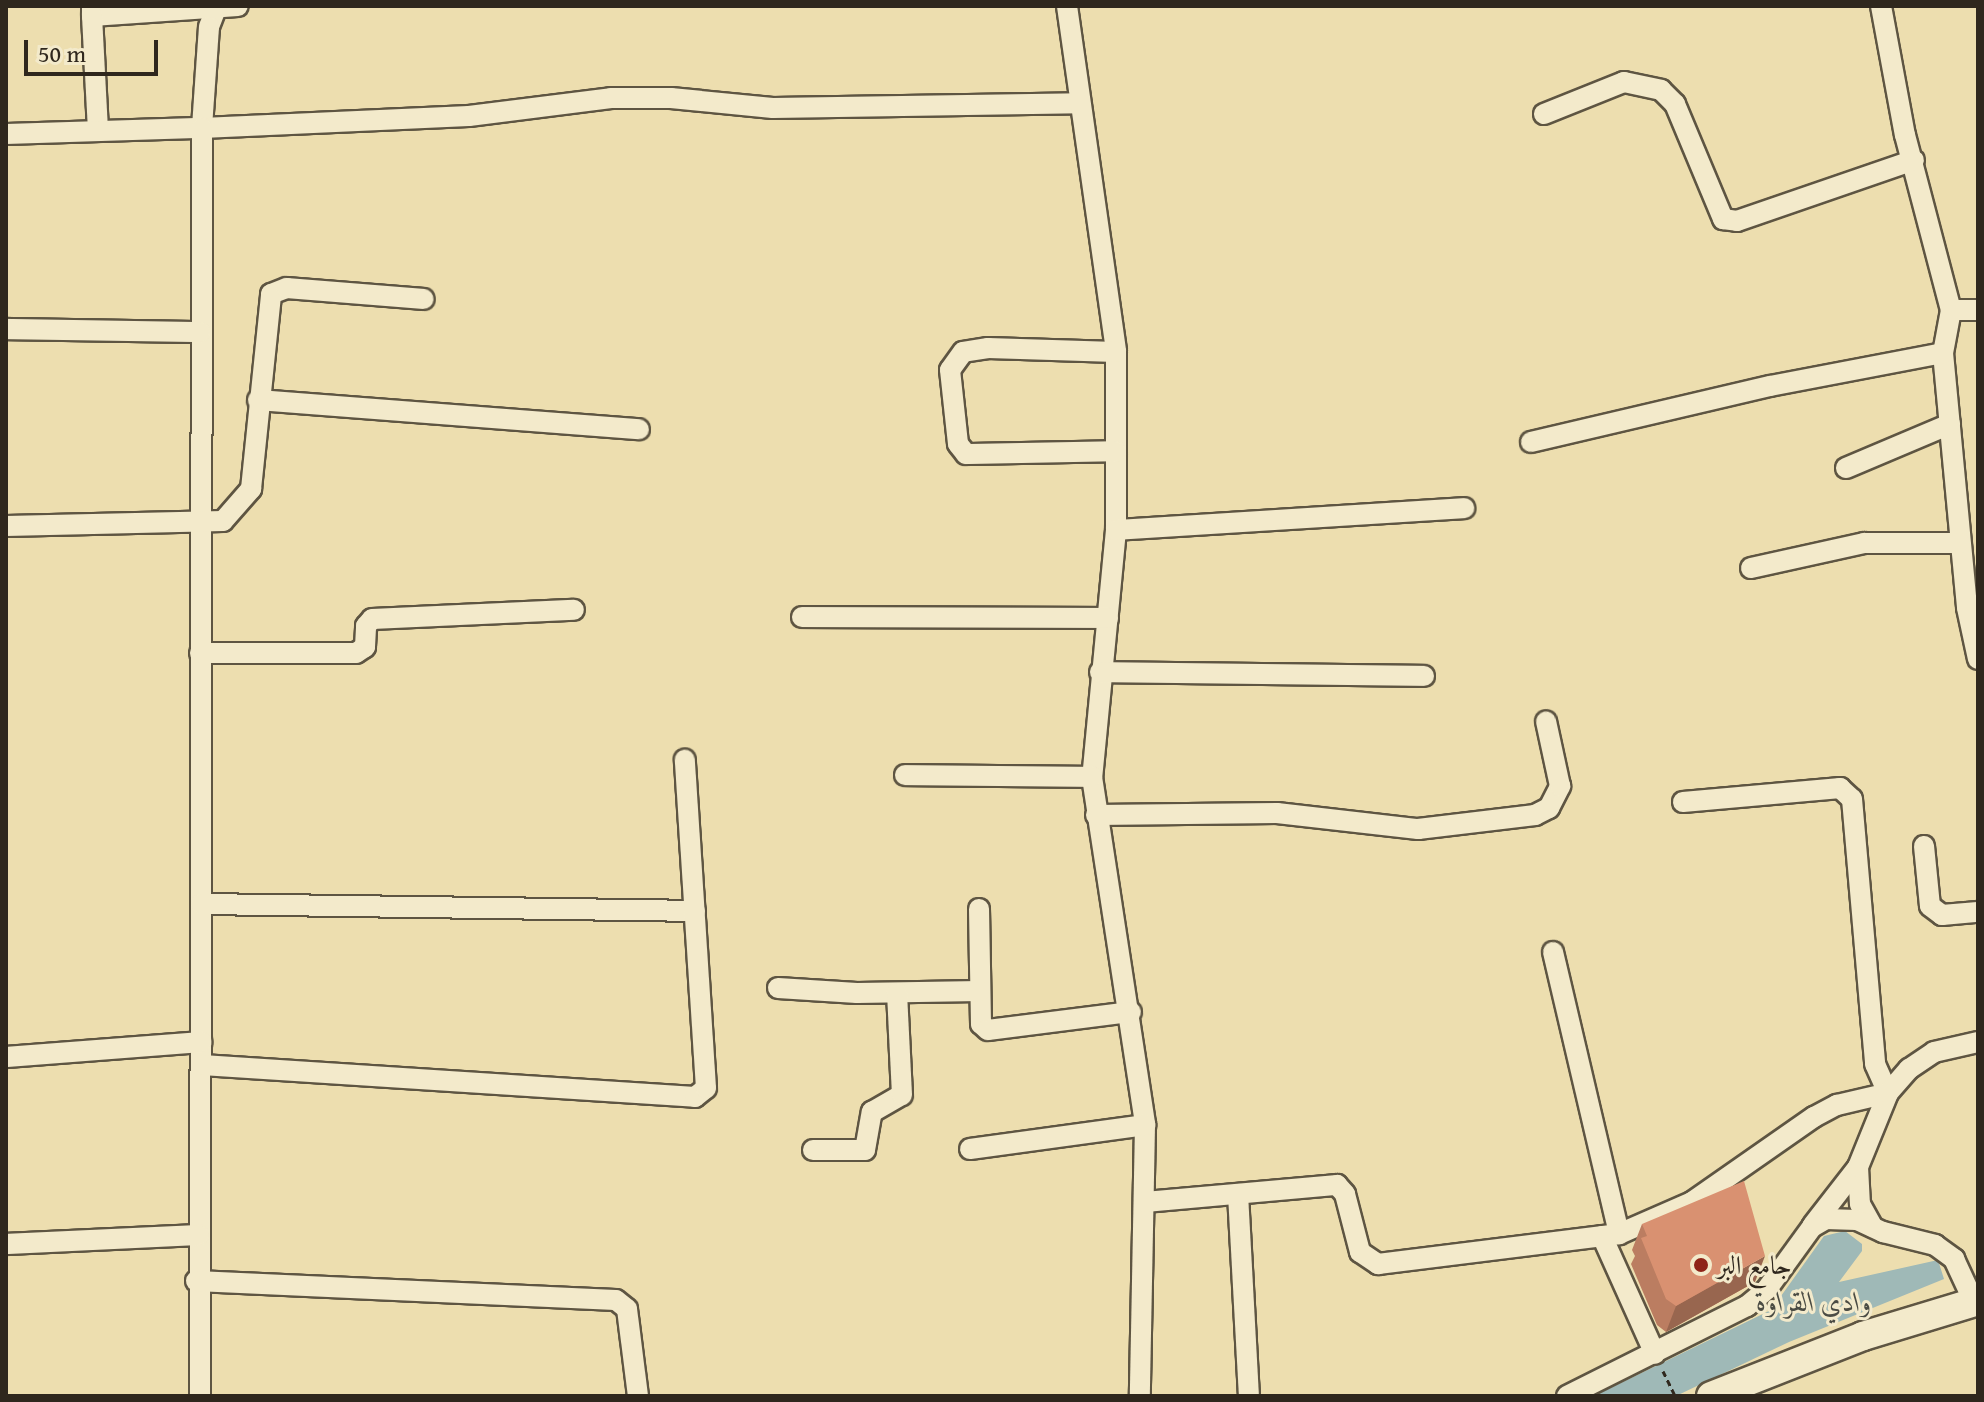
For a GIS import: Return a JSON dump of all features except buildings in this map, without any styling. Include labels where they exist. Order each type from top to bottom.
[{"type":"main road","points":[[1711,1396],[1863,1336],[1976,1301]]},
{"type":"street","points":[[1067,6],[1116,352],[1116,530],[1092,777],[1131,1012],[1145,1125],[1140,1396]]},
{"type":"street","points":[[1881,6],[1951,310],[1943,353],[1960,543],[1978,659]]},
{"type":"street","points":[[98,131],[92,11],[224,7]]},
{"type":"street","points":[[200,1396],[196,1281],[202,1065],[198,523],[202,128],[209,27],[224,7]]},
{"type":"street","points":[[1544,114],[1624,82],[1661,90],[1675,104],[1723,219],[1737,221],[1914,160]]},
{"type":"street","points":[[6,134],[469,116],[611,98],[671,98],[773,108],[1080,103]]},
{"type":"street","points":[[6,526],[223,521],[251,489],[267,302],[277,289],[424,299]]},
{"type":"street","points":[[1951,310],[1978,310]]},
{"type":"street","points":[[6,329],[200,332]]},
{"type":"street","points":[[1116,352],[988,348],[963,352],[950,370],[958,444],[966,454],[1116,451]]},
{"type":"street","points":[[1531,442],[1770,386],[1943,353]]},
{"type":"street","points":[[258,400],[639,429]]},
{"type":"street","points":[[1846,468],[1950,424]]},
{"type":"street","points":[[1116,530],[1464,508]]},
{"type":"street","points":[[1751,568],[1864,543],[1960,543]]},
{"type":"street","points":[[200,653],[356,653],[365,647],[366,626],[372,619],[574,610]]},
{"type":"street","points":[[802,617],[1108,618]]},
{"type":"street","points":[[1100,672],[1424,676]]},
{"type":"street","points":[[1096,815],[1277,813],[1418,829],[1535,815],[1549,808],[1560,786],[1546,721]]},
{"type":"street","points":[[202,1065],[695,1097],[706,1088],[685,760]]},
{"type":"street","points":[[905,775],[1092,777]]},
{"type":"street","points":[[1683,802],[1840,788],[1852,799],[1875,1064],[1888,1093]]},
{"type":"street","points":[[1924,846],[1930,906],[1942,915],[1978,912]]},
{"type":"street","points":[[201,904],[695,911]]},
{"type":"street","points":[[979,909],[981,1024],[992,1031],[1131,1012]]},
{"type":"street","points":[[1553,952],[1610,1235],[1655,1354]]},
{"type":"street","points":[[778,988],[897,993],[980,991]]},
{"type":"street","points":[[813,1150],[865,1150],[872,1112],[902,1095],[897,993]]},
{"type":"street","points":[[6,1057],[201,1042]]},
{"type":"street","points":[[1567,1396],[1747,1306],[1767,1289],[1858,1167],[1888,1093],[1909,1069],[1934,1052],[1978,1042]]},
{"type":"street","points":[[1145,1202],[1337,1185],[1345,1194],[1360,1252],[1370,1264],[1610,1235],[1692,1202],[1825,1111],[1888,1093]]},
{"type":"street","points":[[970,1149],[1145,1125]]},
{"type":"street","points":[[1858,1167],[1860,1204],[1875,1229]]},
{"type":"street","points":[[1238,1194],[1249,1396]]},
{"type":"street","points":[[1812,1227],[1838,1217],[1948,1253],[1966,1278],[1976,1301]]},
{"type":"street","points":[[6,1244],[199,1235]]},
{"type":"street","points":[[196,1281],[616,1300],[627,1309],[638,1396]]},
{"type":"path","points":[[1655,1354],[1675,1396]]},
{"type":"water","name":"وادي القراوة","points":[[1845,1231],[1862,1244],[1862,1251],[1839,1282],[1938,1260],[1944,1279],[1789,1342],[1676,1396],[1594,1396],[1771,1310],[1824,1236]]},
{"type":"place","name":"جامع البر","points":[[1701,1265]]}]
